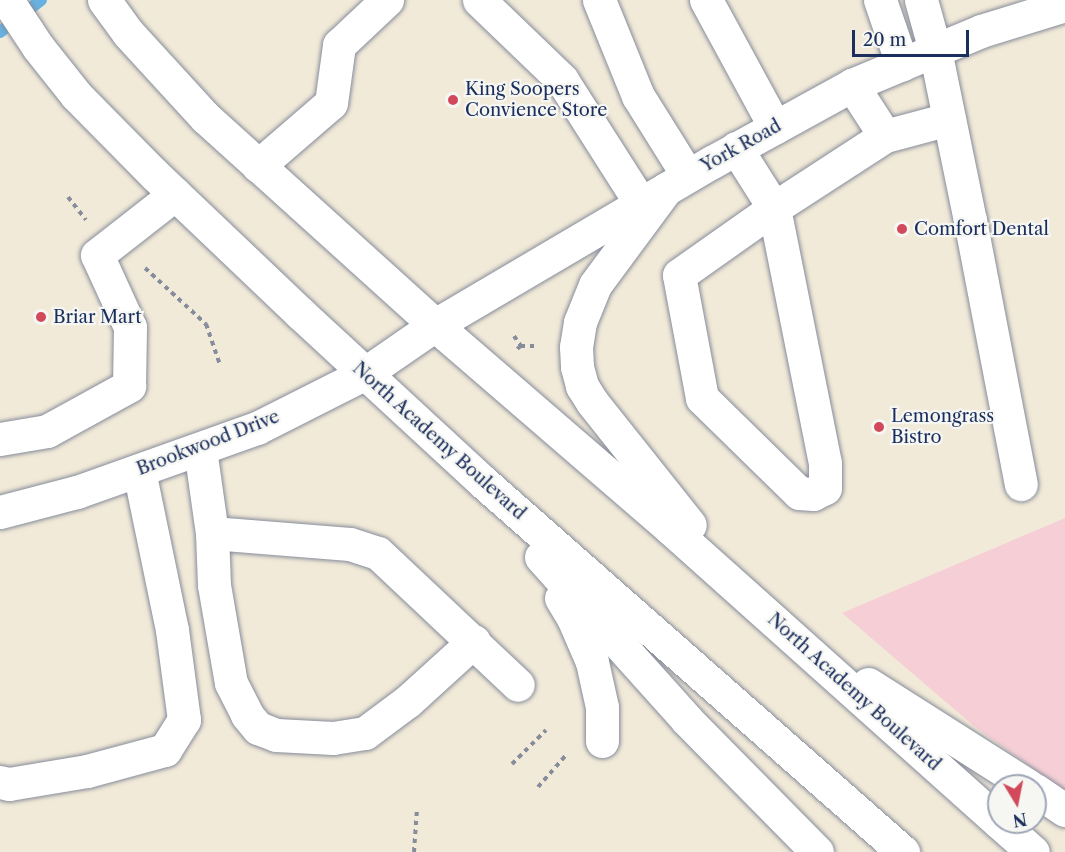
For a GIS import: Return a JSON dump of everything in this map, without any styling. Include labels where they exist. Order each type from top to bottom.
[{"type":"main road","name":"North Academy Boulevard","points":[[7,0],[38,47],[76,95],[165,184],[364,374],[483,482],[903,852]]},
{"type":"main road","name":"North Academy Boulevard","points":[[104,0],[128,33],[206,118],[258,166],[435,326],[754,603],[987,811]]},
{"type":"main road","points":[[258,166],[331,103],[339,45],[387,0]]},
{"type":"main road","points":[[478,0],[562,80],[665,190]]},
{"type":"main road","points":[[599,0],[638,96],[665,190]]},
{"type":"main road","points":[[706,0],[775,127]]},
{"type":"main road","points":[[880,0],[902,64]]},
{"type":"main road","points":[[921,0],[935,50],[1021,484]]},
{"type":"main road","name":"York Road","points":[[435,326],[736,148],[852,85],[981,31],[1065,5]]},
{"type":"main road","points":[[852,85],[885,136]]},
{"type":"main road","points":[[736,148],[774,208],[825,463],[825,488],[813,494],[799,493],[702,398],[679,275],[774,208],[885,136],[949,119]]},
{"type":"main road","points":[[0,439],[47,430],[129,386],[130,327],[97,255],[165,184]]},
{"type":"main road","points":[[665,190],[596,285],[580,322],[576,347],[577,367],[582,386],[598,411],[754,603]]},
{"type":"main road","name":"Brookwood Drive","points":[[0,512],[77,492],[257,428],[364,374],[435,326]]},
{"type":"main road","points":[[200,449],[212,533],[214,585],[231,683],[247,715],[258,728],[276,735],[333,738],[365,733],[408,702],[474,641]]},
{"type":"main road","points":[[0,782],[9,784],[87,771],[165,750],[184,720],[172,630],[139,470]]},
{"type":"main road","points":[[483,482],[522,536],[573,618],[592,662],[602,707],[588,743]]},
{"type":"main road","points":[[212,533],[350,544],[378,552],[518,685]]},
{"type":"main road","points":[[522,536],[687,720],[817,852]]},
{"type":"main road","points":[[789,634],[1010,774]]},
{"type":"main road","points":[[1047,798],[1065,810]]},
{"type":"main road","name":"North Academy Boulevard","points":[[1013,834],[1033,852]]},
{"type":"path","points":[[521,346],[534,346]]},
{"type":"path","points":[[512,764],[546,730]]},
{"type":"path","points":[[537,787],[588,743]]},
{"type":"path","points":[[414,852],[417,809]]},
{"type":"shaded area","points":[[1065,518],[1065,792],[1047,779],[1047,774],[1040,774],[975,727],[842,613]]},
{"type":"waterway","points":[[0,32],[41,0]]},
{"type":"place","name":"King Soopers Convience Store","points":[[453,100]]},
{"type":"place","name":"Comfort Dental","points":[[902,229]]},
{"type":"place","name":"Briar Mart","points":[[41,317]]},
{"type":"place","name":"Lemongrass Bistro","points":[[879,427]]}]
